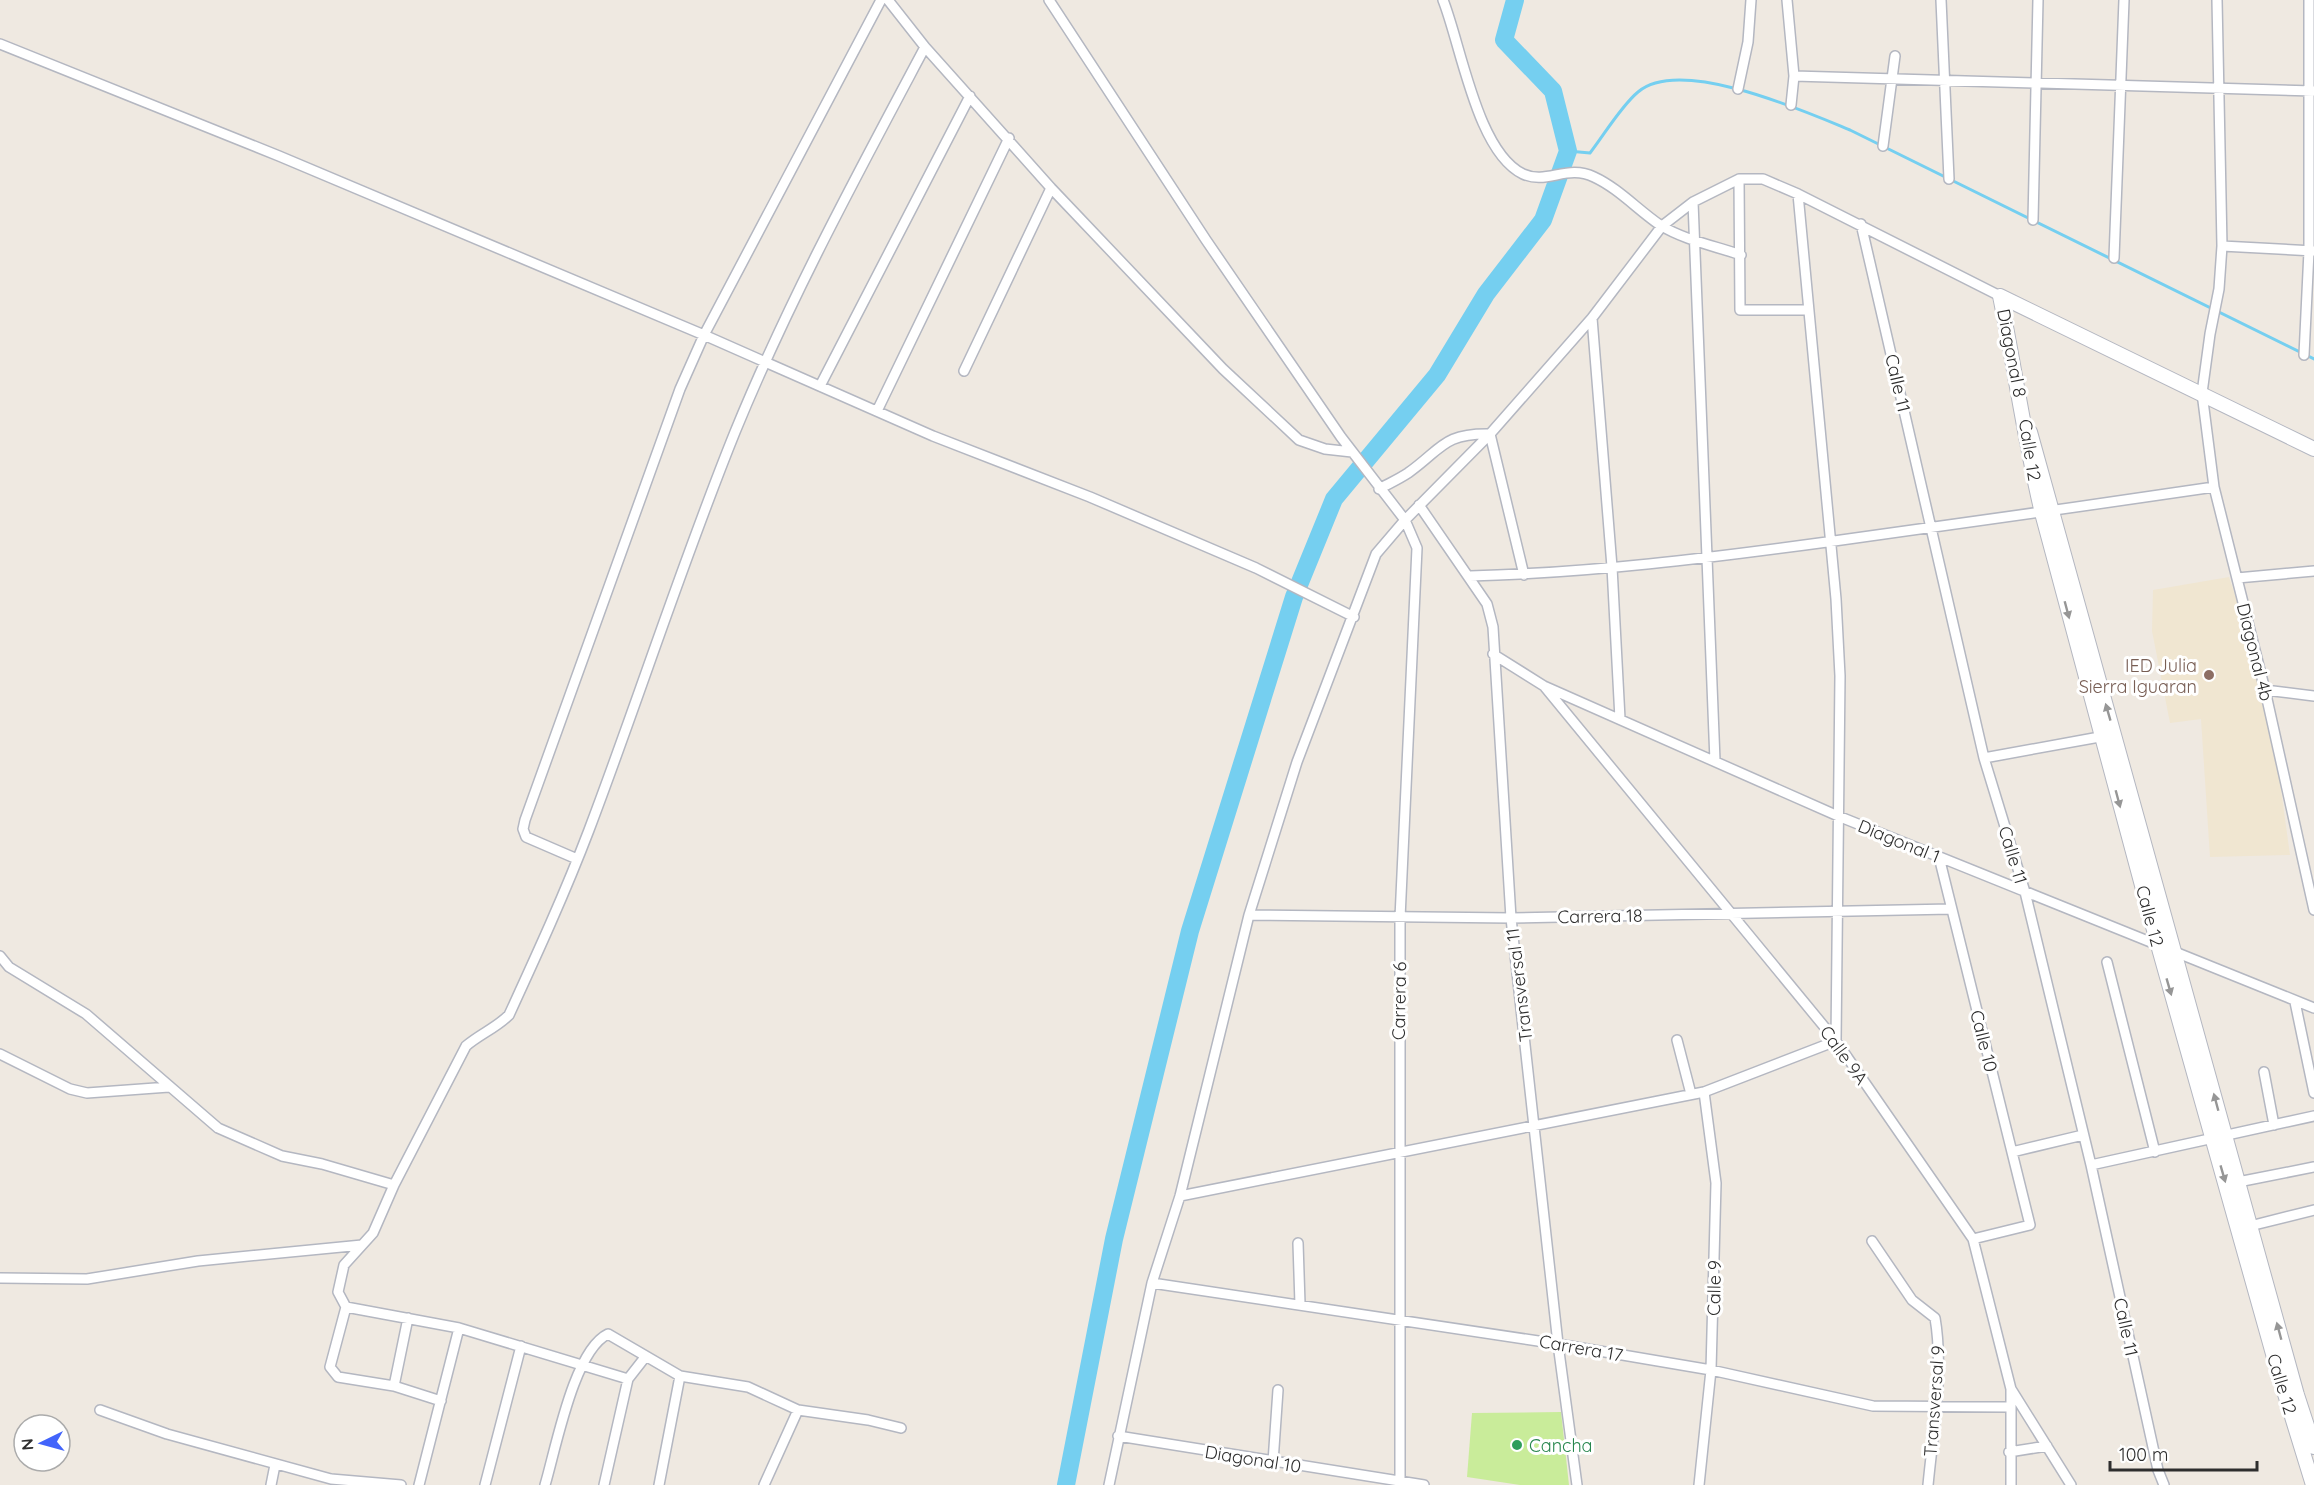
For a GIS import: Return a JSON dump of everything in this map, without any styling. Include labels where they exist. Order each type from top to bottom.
[{"type":"street","points":[[577,859],[526,837],[523,829],[525,820],[680,389],[704,335],[881,0]]},
{"type":"street","points":[[888,0],[925,47],[1009,138],[1050,188],[1223,369],[1299,440],[1325,449],[1352,452]]},
{"type":"street","name":"Carrera 6","points":[[1049,0],[1206,240],[1352,452],[1405,520],[1417,548],[1400,918],[1398,1152],[1400,1483]]},
{"type":"street","points":[[1443,0],[1481,121],[1511,165],[1523,174],[1538,178],[1576,171],[1595,177],[1662,226],[1741,255]]},
{"type":"street","points":[[1738,89],[1748,42],[1751,0]]},
{"type":"street","points":[[1787,0],[1794,76],[1791,105]]},
{"type":"street","points":[[1941,0],[1949,179]]},
{"type":"street","points":[[2033,220],[2038,0]]},
{"type":"street","points":[[2114,258],[2124,0]]},
{"type":"street","name":"Diagonal 4b","points":[[2217,0],[2221,89],[2223,246],[2219,289],[2202,393],[2214,487],[2265,690],[2314,906]]},
{"type":"street","points":[[2304,355],[2311,251],[2309,0]]},
{"type":"street","points":[[0,44],[279,156],[704,335],[877,411],[1090,497],[1256,568],[1354,616]]},
{"type":"street","points":[[441,1401],[394,1386],[338,1377],[333,1374],[330,1366],[346,1307],[338,1292],[344,1265],[373,1233],[394,1185],[466,1046],[479,1035],[498,1026],[509,1015],[577,859],[680,574],[736,430],[765,363],[826,237],[925,47]]},
{"type":"street","points":[[1883,146],[1895,56]]},
{"type":"street","points":[[1794,76],[2311,91]]},
{"type":"street","points":[[820,387],[970,96]]},
{"type":"street","points":[[877,411],[1009,138]]},
{"type":"street","points":[[1739,179],[1740,310],[1807,310]]},
{"type":"street","points":[[1109,1485],[1152,1282],[1180,1196],[1250,915],[1297,762],[1376,554],[1419,505],[1490,434],[1592,318],[1662,226],[1693,202],[1739,179],[1763,179],[1861,224],[2000,296],[2314,449]]},
{"type":"street","points":[[964,371],[1050,188]]},
{"type":"street","points":[[1180,1196],[1704,1092],[1836,1041],[1840,676],[1836,599],[1807,310],[1798,194]]},
{"type":"street","points":[[1693,202],[1705,558],[1715,761]]},
{"type":"street","name":"Calle 11","points":[[1861,224],[1984,758],[2025,892],[2091,1165],[2157,1470],[2164,1485]]},
{"type":"street","points":[[2223,246],[2311,251]]},
{"type":"street","name":"Diagonal 8","points":[[2000,296],[2023,410]]},
{"type":"street","points":[[1592,318],[1612,567],[1620,719]]},
{"type":"street","name":"Calle 12","points":[[2023,410],[2027,450],[2047,512],[2108,735],[2175,953],[2219,1137],[2238,1182],[2250,1226],[2254,1262]]},
{"type":"street","points":[[1379,489],[1408,474],[1441,444],[1456,437],[1490,434]]},
{"type":"street","points":[[1490,434],[1524,575]]},
{"type":"street","points":[[1470,576],[1524,575],[1705,558],[2214,487]]},
{"type":"street","name":"Transversal 11","points":[[1419,505],[1470,576],[1489,611],[1493,627],[1511,918],[1558,1344],[1577,1485]]},
{"type":"street","points":[[2237,578],[2314,571]]},
{"type":"street","name":"Diagonal 1","points":[[1493,654],[1544,686],[1838,816],[2314,1008]]},
{"type":"street","name":"Calle 9A","points":[[1544,686],[1836,1041],[1973,1239],[2011,1389],[2009,1407],[2011,1485]]},
{"type":"street","points":[[2265,690],[2314,696]]},
{"type":"street","points":[[1984,758],[2108,735]]},
{"type":"street","name":"Calle 12","points":[[2108,735],[2158,945],[2219,1137],[2309,1444],[2313,1485]]},
{"type":"street","name":"Calle 10","points":[[1939,857],[2030,1225],[1973,1239]]},
{"type":"street","name":"Carrera 18","points":[[1250,915],[1511,918],[1952,909]]},
{"type":"street","points":[[0,956],[9,967],[86,1014],[218,1128],[282,1156],[322,1164],[394,1185]]},
{"type":"street","points":[[2107,962],[2155,1152]]},
{"type":"street","points":[[2295,1002],[2314,1093]]},
{"type":"street","points":[[1677,1040],[1691,1094]]},
{"type":"street","points":[[0,1054],[70,1089],[87,1093],[169,1088]]},
{"type":"street","points":[[2264,1072],[2274,1125]]},
{"type":"street","name":"Calle 9","points":[[1699,1485],[1711,1370],[1716,1183],[1704,1092]]},
{"type":"street","points":[[2091,1165],[2314,1116]]},
{"type":"street","points":[[2012,1152],[2083,1136]]},
{"type":"street","points":[[2238,1182],[2314,1167]]},
{"type":"street","points":[[2250,1226],[2314,1210]]},
{"type":"street","name":"Transversal 9","points":[[1872,1241],[1912,1300],[1935,1318],[1938,1335],[1935,1407],[1928,1485]]},
{"type":"street","points":[[1298,1243],[1300,1304]]},
{"type":"street","points":[[0,1278],[87,1279],[152,1267],[258,1254],[362,1245]]},
{"type":"street","name":"Carrera 17","points":[[1152,1282],[1558,1344],[1711,1370],[1873,1406],[2009,1407]]},
{"type":"street","points":[[346,1307],[459,1328],[628,1379]]},
{"type":"street","points":[[394,1386],[408,1318]]},
{"type":"street","points":[[419,1485],[459,1328]]},
{"type":"street","points":[[545,1485],[580,1366],[598,1338],[608,1334],[680,1376],[747,1387],[798,1410],[868,1420],[901,1428]]},
{"type":"street","points":[[485,1485],[521,1346]]},
{"type":"street","points":[[604,1485],[628,1379],[646,1356]]},
{"type":"street","points":[[659,1485],[680,1376]]},
{"type":"street","points":[[2011,1389],[2071,1485]]},
{"type":"street","points":[[1273,1462],[1278,1390]]},
{"type":"street","points":[[100,1410],[167,1434],[331,1479],[401,1485]]},
{"type":"street","points":[[764,1485],[798,1410]]},
{"type":"street","name":"Diagonal 10","points":[[1118,1436],[1400,1483],[1424,1485]]},
{"type":"street","points":[[2009,1452],[2047,1446]]},
{"type":"street","points":[[271,1485],[275,1465]]},
{"type":"shaded area","name":"IED Julia Sierra Iguaran","points":[[2229,577],[2246,628],[2275,747],[2290,855],[2210,857],[2201,719],[2170,723],[2152,631],[2153,590]]},
{"type":"green space","name":"Cancha","points":[[1561,1412],[1569,1485],[1520,1485],[1467,1477],[1472,1413]]},
{"type":"waterway","points":[[1066,1485],[1114,1239],[1190,931],[1294,597],[1334,499],[1437,375],[1486,294],[1543,220],[1568,151],[1553,91],[1504,40],[1515,0]]},
{"type":"waterway","points":[[1568,151],[1590,153],[1632,98],[1638,92],[1657,83],[1682,80],[1711,83],[1742,90],[1850,130],[2314,359]]},
{"type":"place","name":"IED Julia Sierra Iguaran","points":[[2209,675]]},
{"type":"place","name":"Cancha","points":[[1517,1445]]}]
